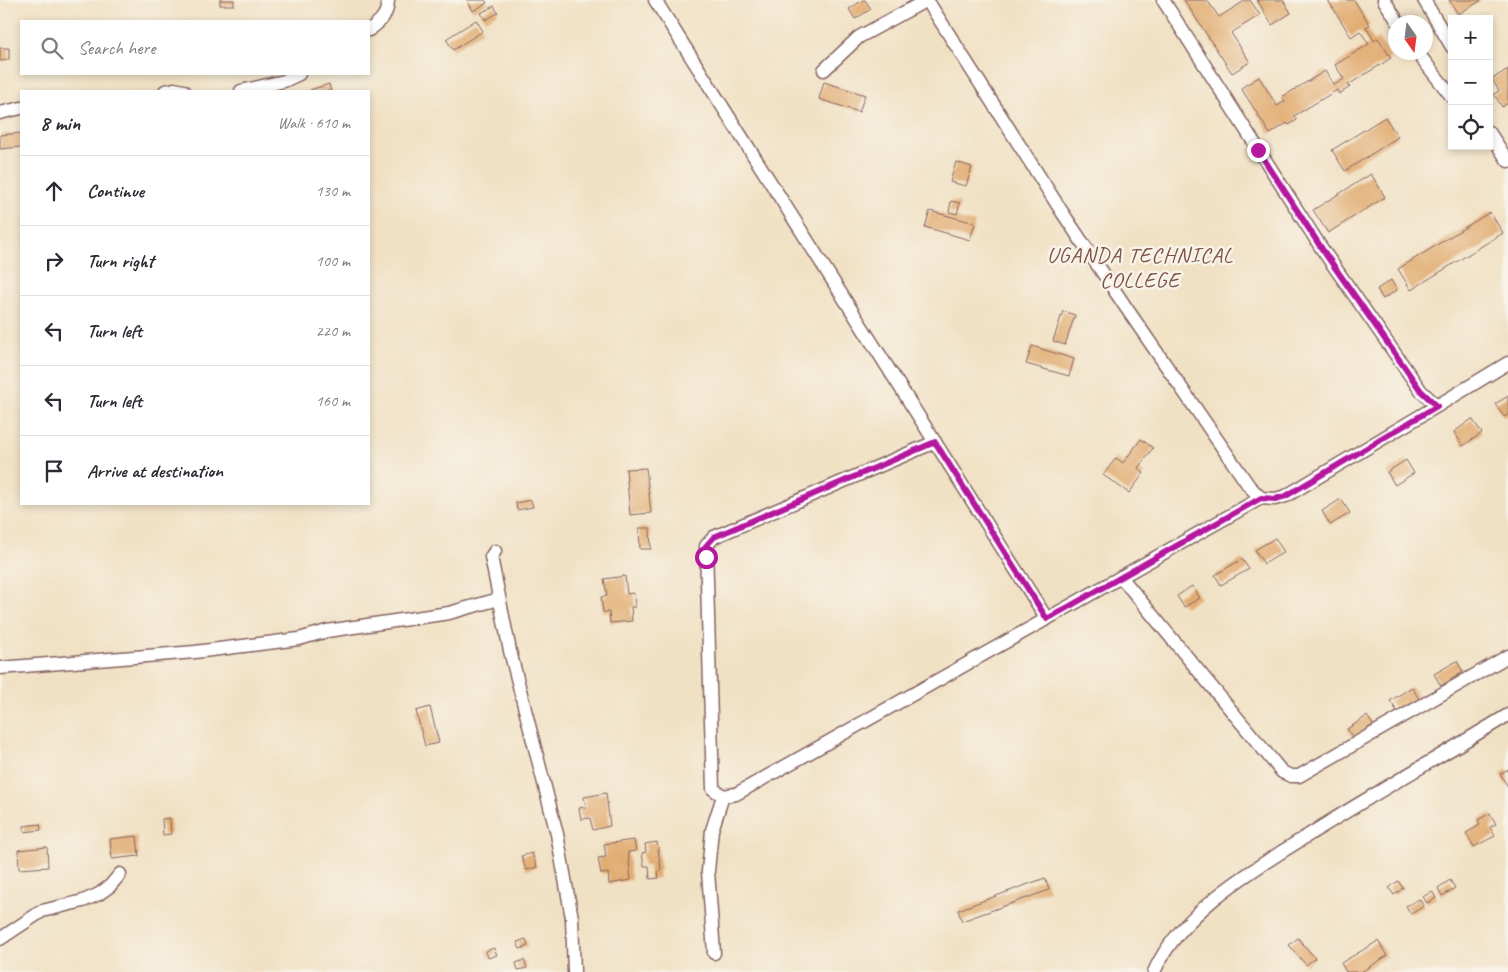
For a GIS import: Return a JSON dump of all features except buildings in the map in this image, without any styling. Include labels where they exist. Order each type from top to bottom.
[{"type":"street","points":[[370,29],[381,22],[388,9],[388,0]]},
{"type":"street","points":[[655,0],[1047,619]]},
{"type":"street","points":[[824,70],[859,37],[927,0],[1126,309],[1249,486],[1261,498]]},
{"type":"street","points":[[1163,0],[1322,249],[1421,391],[1437,406]]},
{"type":"street","points":[[1384,0],[1394,15]]},
{"type":"street","points":[[1424,0],[1448,40]]},
{"type":"street","points":[[1423,60],[1448,92]]},
{"type":"street","points":[[245,90],[284,81],[297,75]]},
{"type":"street","points":[[0,112],[20,108]]},
{"type":"street","points":[[1493,138],[1508,161]]},
{"type":"street","points":[[935,442],[714,537],[706,546],[713,789],[723,796],[736,794],[1261,498],[1275,499],[1286,496],[1508,363]]},
{"type":"street","points":[[495,551],[491,557],[510,651],[557,834],[572,918],[574,972]]},
{"type":"street","points":[[1121,577],[1282,772],[1291,776],[1299,776],[1508,656]]},
{"type":"street","points":[[0,668],[195,652],[299,639],[327,631],[450,613],[499,599]]},
{"type":"street","points":[[1154,972],[1159,960],[1183,928],[1237,880],[1343,813],[1508,715]]},
{"type":"street","points":[[714,953],[708,871],[712,830],[723,796]]},
{"type":"street","points":[[0,939],[42,911],[83,901],[99,894],[110,886],[120,874]]},
{"type":"district","name":"UGANDA TECHNICAL COLLEGE","points":[[1140,266]]},
{"type":"route","points":[[706,557],[706,546],[714,537],[935,442],[1047,619],[1261,498],[1275,499],[1286,496],[1437,406],[1421,391],[1322,249],[1258,150]]}]
